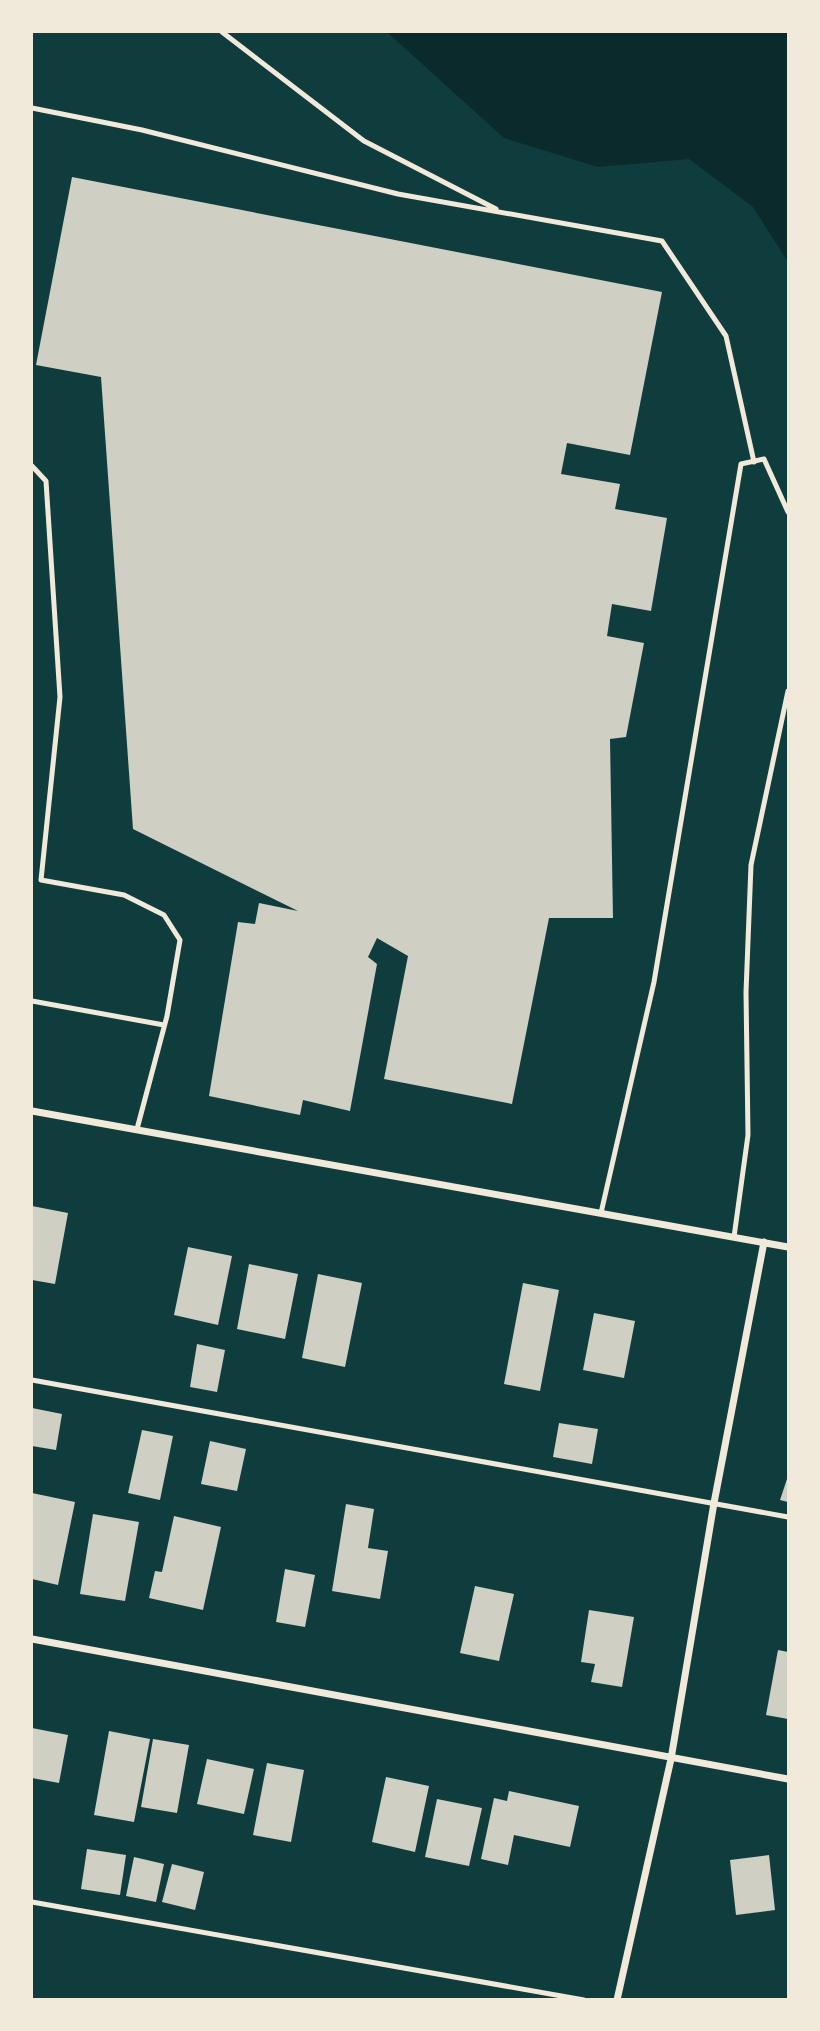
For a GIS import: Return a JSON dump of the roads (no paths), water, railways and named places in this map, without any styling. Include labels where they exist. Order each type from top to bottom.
[{"type":"street","points":[[32,1111],[789,1247]]},
{"type":"street","points":[[617,2000],[671,1759],[714,1503],[764,1242]]},
{"type":"street","points":[[32,1639],[789,1779]]},
{"type":"lane","points":[[222,32],[364,141],[502,212]]},
{"type":"lane","points":[[32,108],[142,130],[398,194],[662,241],[726,336],[754,462]]},
{"type":"lane","points":[[601,1213],[654,982],[741,464],[764,459],[789,512]]},
{"type":"lane","points":[[32,466],[46,481],[60,697],[41,880]]},
{"type":"lane","points":[[734,1237],[748,1135],[746,992],[751,865],[789,691]]},
{"type":"lane","points":[[32,878],[124,895],[164,915],[180,940],[164,1025],[137,1129]]},
{"type":"lane","points":[[32,1001],[164,1025]]},
{"type":"lane","points":[[32,1380],[789,1517]]},
{"type":"lane","points":[[32,1902],[584,2000]]},
{"type":"water","points":[[387,32],[788,32],[788,262],[753,207],[689,159],[598,167],[504,138]]}]
